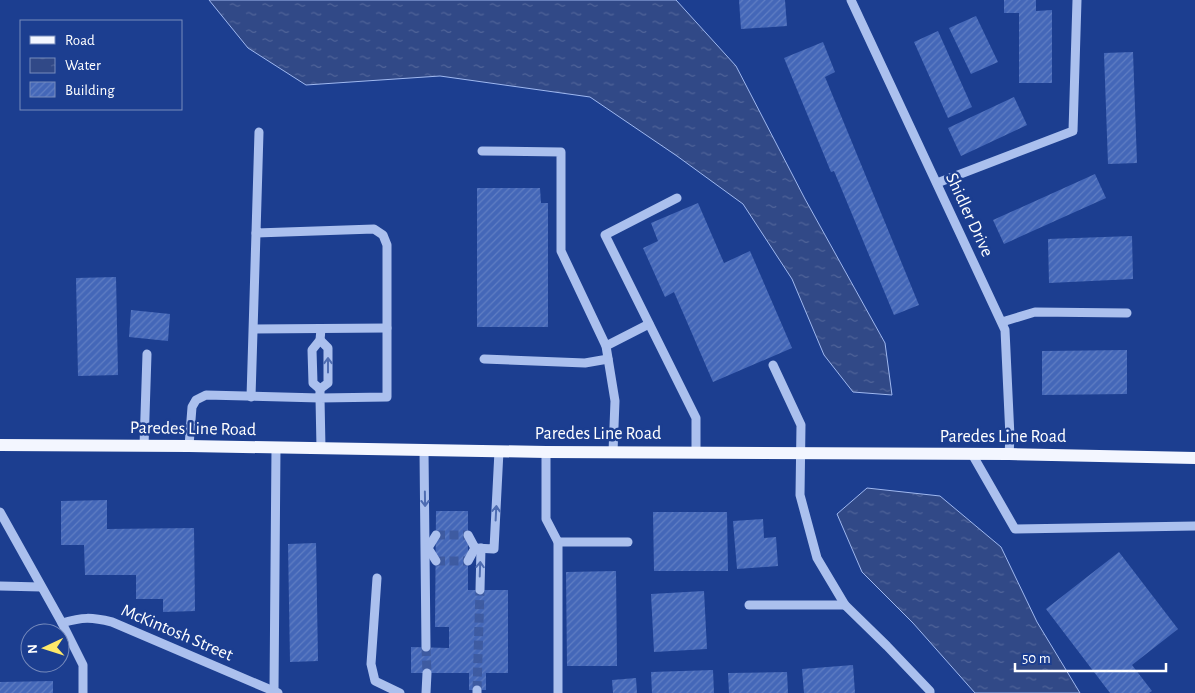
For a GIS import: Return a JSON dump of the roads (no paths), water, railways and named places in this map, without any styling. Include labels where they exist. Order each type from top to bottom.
[{"type":"main road","name":"Paredes Line Road","points":[[0,445],[546,452],[1009,454],[1195,458]]},
{"type":"street","name":"Shidler Drive","points":[[851,0],[1006,330],[1009,454]]},
{"type":"street","points":[[937,184],[1073,131],[1077,0]]},
{"type":"street","points":[[251,396],[259,132]]},
{"type":"street","points":[[482,151],[561,152],[561,251],[606,346],[615,401],[613,452]]},
{"type":"street","points":[[677,198],[605,235],[696,418],[696,452]]},
{"type":"street","points":[[189,446],[192,407],[196,400],[206,395],[320,394],[387,397],[386,245],[383,235],[374,229],[256,234]]},
{"type":"street","points":[[1002,322],[1035,312],[1127,313]]},
{"type":"street","points":[[606,346],[649,324]]},
{"type":"street","points":[[254,329],[387,328]]},
{"type":"street","points":[[321,329],[320,340],[312,350],[313,383],[320,394],[321,448]]},
{"type":"street","points":[[320,340],[328,348],[328,384],[320,394]]},
{"type":"street","points":[[144,446],[147,354]]},
{"type":"street","points":[[484,359],[585,363],[608,359]]},
{"type":"street","points":[[773,365],[801,425],[800,495],[817,558],[845,605],[888,646],[930,693]]},
{"type":"street","points":[[276,448],[276,692]]},
{"type":"street","points":[[424,450],[427,548],[426,647]]},
{"type":"street","points":[[478,548],[494,548],[499,451]]},
{"type":"street","points":[[546,452],[546,519],[558,542],[558,693]]},
{"type":"street","points":[[972,454],[1015,530],[1195,526]]},
{"type":"street","points":[[0,512],[62,623]]},
{"type":"street","points":[[427,548],[436,535]]},
{"type":"street","points":[[468,535],[478,548],[480,590]]},
{"type":"street","points":[[558,542],[628,542]]},
{"type":"street","points":[[427,548],[436,561]]},
{"type":"street","points":[[468,561],[478,548]]},
{"type":"street","points":[[377,578],[371,664],[375,682],[400,693]]},
{"type":"street","points":[[0,586],[41,587]]},
{"type":"street","points":[[749,605],[845,605]]},
{"type":"street","name":"McKintosh Street","points":[[62,623],[79,618],[97,618],[112,622],[276,692]]},
{"type":"street","points":[[70,639],[83,665],[82,693]]},
{"type":"street","points":[[426,673],[426,693]]},
{"type":"water","points":[[209,0],[676,0],[736,66],[805,199],[885,343],[892,395],[853,392],[824,355],[792,279],[743,204],[677,156],[590,97],[440,76],[306,85],[248,48]]},
{"type":"water","points":[[867,488],[940,496],[1001,547],[1037,622],[1080,693],[975,693],[913,623],[862,572],[837,514]]},
{"type":"tunnel","points":[[436,535],[468,535]]},
{"type":"tunnel","points":[[436,561],[468,561]]},
{"type":"tunnel","points":[[477,690],[480,590]]},
{"type":"tunnel","points":[[426,647],[427,673]]}]
